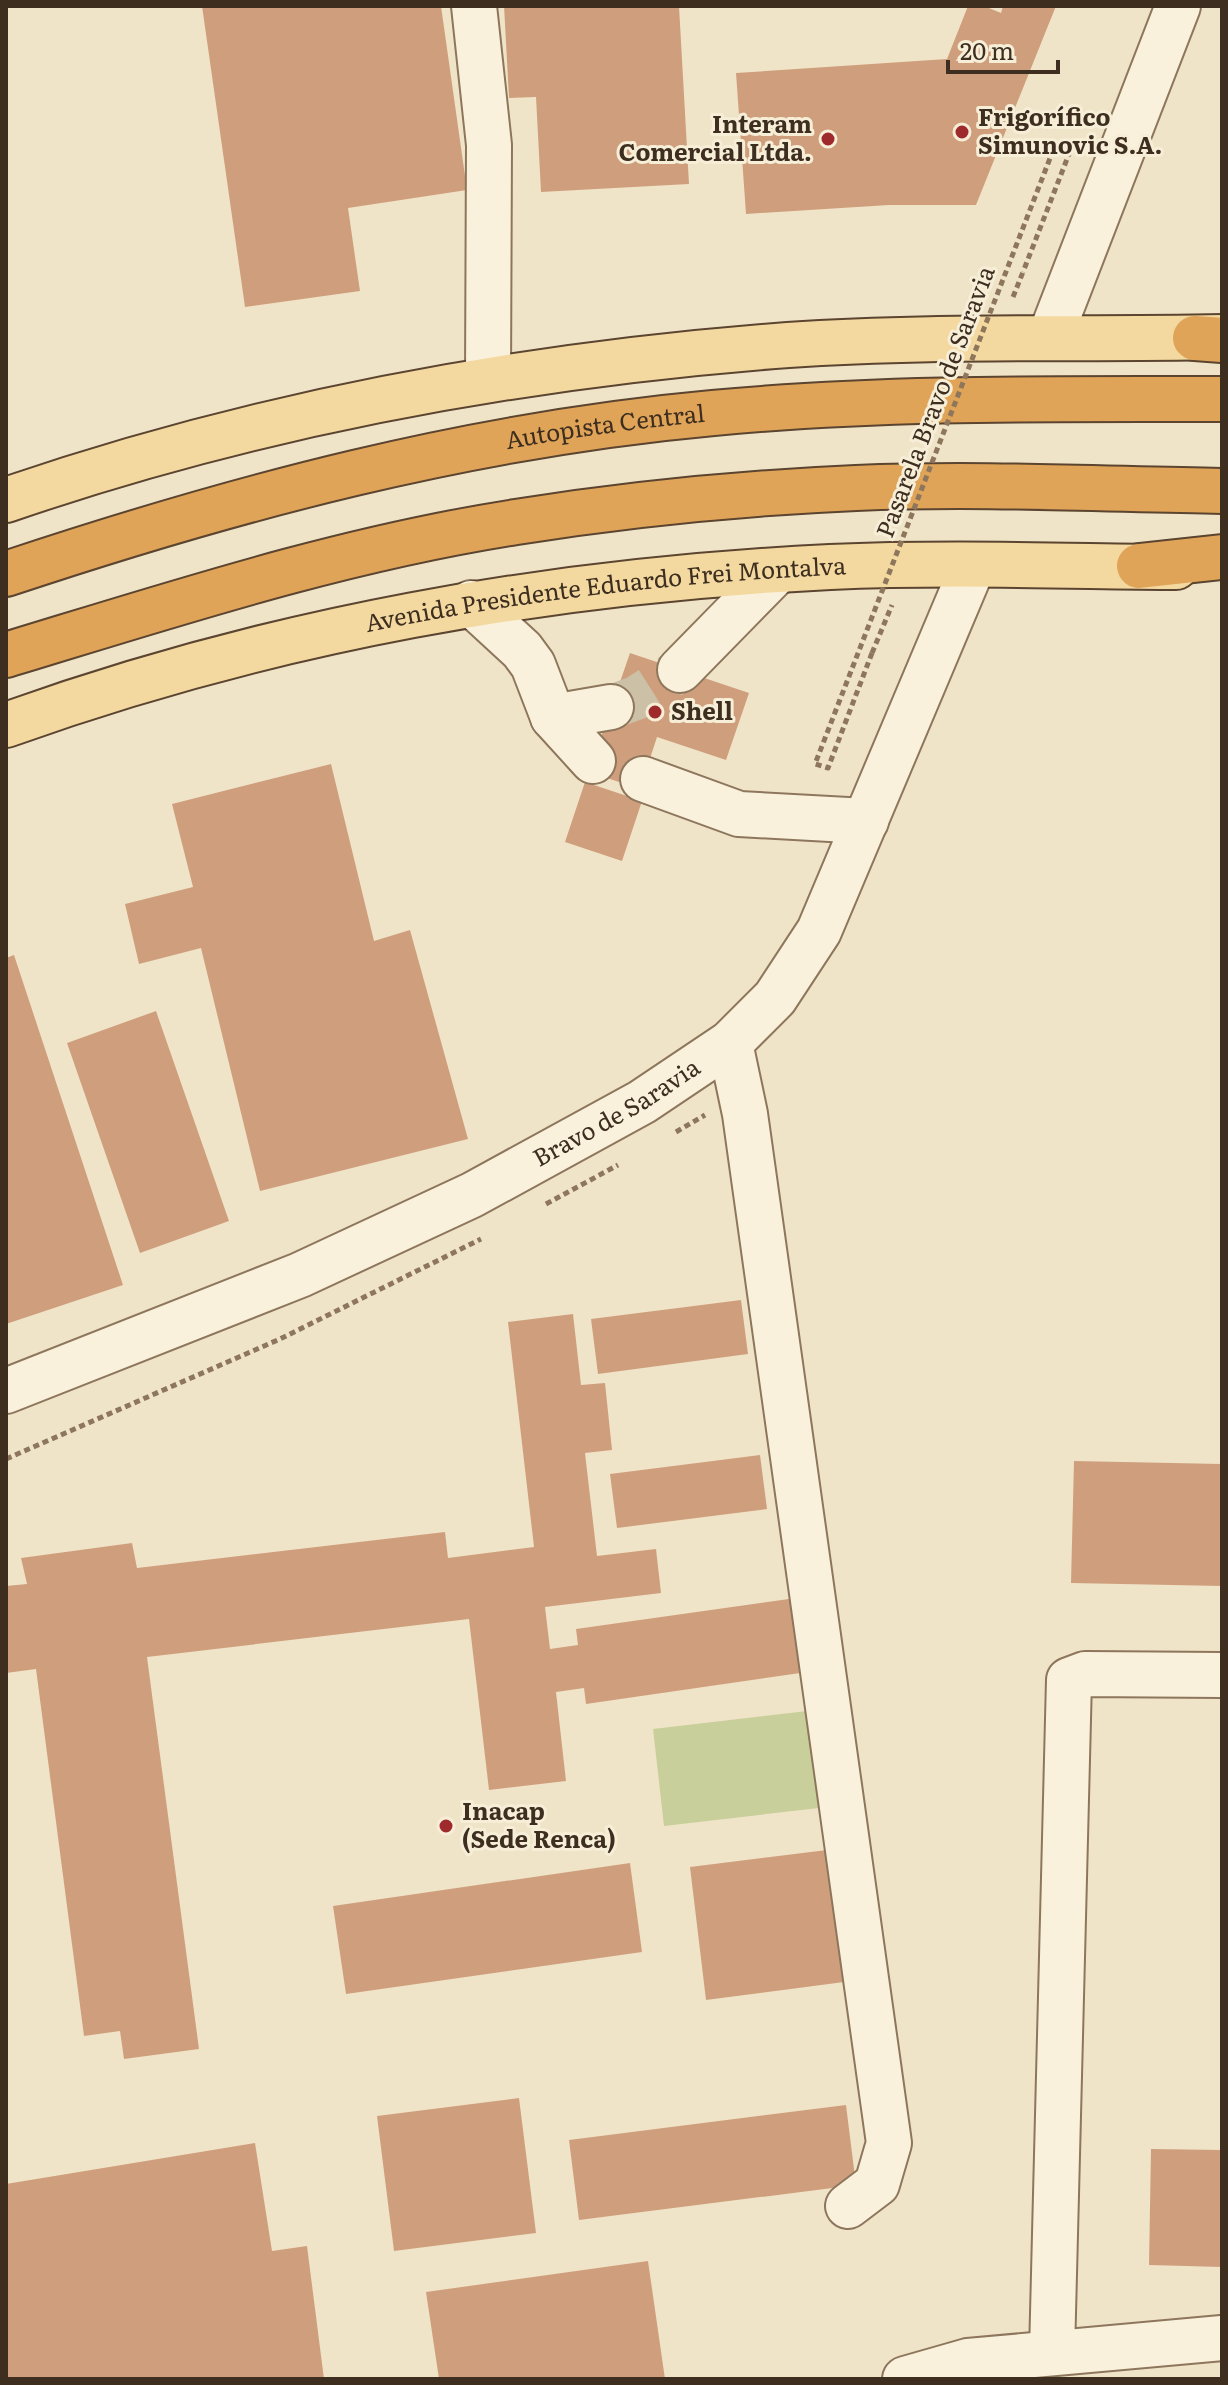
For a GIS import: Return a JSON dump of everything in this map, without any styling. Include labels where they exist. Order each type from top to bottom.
[{"type":"highway","name":"Autopista Central","points":[[6,574],[159,523],[269,492],[493,443],[593,428],[710,413],[918,400],[1222,399]]},
{"type":"highway","points":[[6,655],[278,573],[395,545],[513,522],[628,506],[858,488],[1222,491]]},
{"type":"highway","points":[[1139,566],[1222,557]]},
{"type":"main road","points":[[6,500],[117,464],[282,419],[488,380],[790,345],[1050,337],[1213,338]]},
{"type":"main road","name":"Avenida Presidente Eduardo Frei Montalva","points":[[6,725],[130,684],[306,634],[471,603],[625,583],[777,571],[973,566],[1222,567]]},
{"type":"street","points":[[474,6],[489,145],[488,380]]},
{"type":"street","points":[[1050,337],[1178,6]]},
{"type":"street","name":"Bravo de Saravia","points":[[6,1391],[300,1275],[415,1222],[570,1143],[642,1102],[730,1043],[775,998],[819,931],[973,566]]},
{"type":"street","points":[[680,670],[777,571]]},
{"type":"street","points":[[471,603],[522,650],[533,665],[553,717],[593,761]]},
{"type":"street","points":[[553,717],[611,707]]},
{"type":"street","points":[[643,779],[739,814],[866,821]]},
{"type":"street","points":[[730,1043],[745,1114],[889,2143],[877,2184],[848,2206]]},
{"type":"street","points":[[1052,2353],[1069,1680],[1085,1674],[1222,1675]]},
{"type":"street","points":[[905,2379],[968,2361],[1222,2338]]},
{"type":"path","name":"Pasarela Bravo de Saravia","points":[[908,567],[828,768],[815,764],[1054,148],[1069,154],[1023,272]]},
{"type":"green space","points":[[807,1711],[819,1808],[664,1826],[653,1729]]},
{"type":"building","points":[[202,6],[441,6],[467,190],[348,208],[360,291],[245,307]]},
{"type":"building","points":[[504,6],[679,6],[689,184],[541,192],[536,97],[509,98]]},
{"type":"building","points":[[968,6],[984,6],[1001,13],[1003,6],[1056,6],[976,205],[889,205],[746,214],[736,73],[947,59]]},
{"type":"building","points":[[630,653],[749,693],[726,760],[657,737],[640,789],[589,772]]},
{"type":"building","points":[[331,764],[374,941],[410,930],[468,1139],[260,1191],[201,948],[139,964],[125,904],[193,887],[172,804]]},
{"type":"building","points":[[585,782],[642,801],[622,861],[565,842]]},
{"type":"building","points":[[14,955],[123,1285],[6,1324],[6,958]]},
{"type":"building","points":[[156,1011],[229,1221],[140,1253],[67,1043]]},
{"type":"building","points":[[741,1300],[748,1354],[598,1374],[591,1319]]},
{"type":"building","points":[[573,1314],[581,1385],[605,1383],[612,1450],[585,1453],[597,1556],[656,1549],[661,1593],[545,1607],[550,1649],[578,1645],[576,1629],[796,1598],[807,1672],[586,1704],[584,1688],[556,1692],[566,1781],[489,1790],[469,1619],[147,1657],[199,2049],[124,2059],[120,2031],[84,2036],[36,1669],[6,1673],[6,1586],[27,1584],[21,1558],[132,1543],[137,1568],[445,1532],[448,1558],[534,1547],[508,1322]]},
{"type":"building","points":[[760,1455],[767,1509],[617,1528],[610,1474]]},
{"type":"building","points":[[1074,1461],[1222,1464],[1222,1586],[1071,1583]]},
{"type":"building","points":[[827,1850],[844,1982],[706,2000],[690,1867]]},
{"type":"building","points":[[630,1863],[642,1952],[346,1994],[333,1906]]},
{"type":"building","points":[[519,2098],[536,2233],[394,2251],[377,2116]]},
{"type":"building","points":[[846,2105],[856,2185],[579,2220],[569,2140]]},
{"type":"building","points":[[255,2143],[272,2251],[307,2246],[324,2379],[6,2379],[6,2184]]},
{"type":"building","points":[[1151,2149],[1222,2150],[1222,2267],[1149,2265]]},
{"type":"building","points":[[648,2261],[665,2379],[439,2379],[426,2292]]},
{"type":"tunnel","points":[[611,707],[636,698],[680,670]]},
{"type":"place","name":"Frigorífico Simunovic S.A.","points":[[962,132]]},
{"type":"place","name":"Interam Comercial Ltda.","points":[[828,139]]},
{"type":"place","name":"Shell","points":[[655,712]]},
{"type":"place","name":"Inacap (Sede Renca)","points":[[446,1826]]}]
